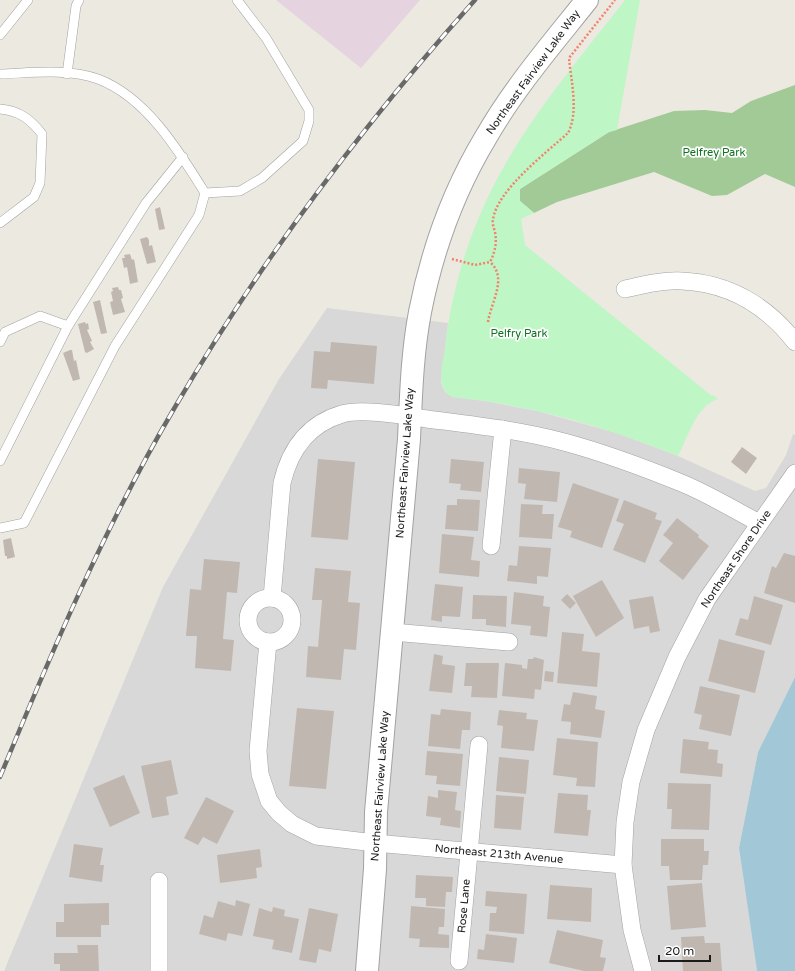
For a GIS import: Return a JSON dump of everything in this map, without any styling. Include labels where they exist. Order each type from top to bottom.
[{"type":"street","name":"Northeast Fairview Lake Way","points":[[367,971],[375,869],[375,843],[410,417],[411,383],[418,326],[435,253],[461,185],[486,136],[514,94],[587,0]]},
{"type":"street","points":[[624,289],[658,283],[682,281],[702,283],[730,290],[755,304],[781,324],[795,342]]},
{"type":"street","points":[[272,598],[282,482],[286,465],[294,449],[302,438],[312,429],[329,418],[344,413],[358,412],[410,417],[503,429],[563,442],[629,462],[686,485],[759,523]]},
{"type":"street","points":[[491,546],[503,429]]},
{"type":"street","name":"Northeast Shore Drive","points":[[643,971],[632,930],[623,865],[625,822],[631,782],[646,730],[677,657],[707,598],[795,473]]},
{"type":"street","points":[[272,598],[282,601],[287,607],[291,614],[291,624],[286,634],[278,640],[268,642],[256,637],[251,631],[248,622],[249,613],[254,605],[260,600],[272,598]]},
{"type":"street","points":[[392,632],[509,642]]},
{"type":"street","name":"Northeast 213th Avenue","points":[[268,642],[258,761],[263,787],[270,801],[279,813],[304,831],[316,836],[375,843],[623,865]]},
{"type":"street","name":"Rose Lane","points":[[459,961],[479,746]]},
{"type":"street","points":[[159,881],[159,971]]},
{"type":"lane","points":[[0,35],[28,0]]},
{"type":"lane","points":[[67,74],[76,6],[79,0]]},
{"type":"lane","points":[[206,193],[240,191],[262,178],[303,141],[309,121],[309,110],[266,38],[237,0]]},
{"type":"lane","points":[[0,74],[52,72],[98,79],[115,88],[142,108],[160,126],[183,157],[206,193]]},
{"type":"lane","points":[[0,109],[10,110],[31,120],[42,134],[40,183],[34,197],[0,223]]},
{"type":"lane","points":[[0,461],[68,326],[146,203],[183,157]]},
{"type":"lane","points":[[0,528],[24,523],[115,346],[199,215],[206,193]]},
{"type":"lane","points":[[0,342],[5,332],[40,316],[68,326]]},
{"type":"path","points":[[490,262],[495,252],[496,240],[492,221],[496,208],[507,190],[568,133],[572,126],[574,105],[569,58],[615,0]]},
{"type":"path","points":[[435,253],[475,265],[490,262],[495,266],[498,273],[499,285],[490,308],[488,322]]},
{"type":"shaded area","points":[[276,0],[420,0],[361,68]]},
{"type":"shaded area","points":[[327,308],[448,323],[441,383],[445,392],[453,397],[485,401],[537,411],[617,433],[678,456],[755,491],[766,488],[786,455],[793,434],[795,435],[795,677],[758,752],[739,848],[757,971],[4,971],[163,587],[279,379]]},
{"type":"green space","name":"Pelfry Park","points":[[625,0],[640,0],[617,130],[609,132],[520,189],[520,201],[534,213],[521,219],[525,245],[712,396],[713,395],[718,399],[710,403],[698,415],[678,456],[651,445],[568,419],[511,406],[453,397],[443,388],[441,376],[448,324],[459,276],[474,229],[494,184],[519,142],[547,100]]},
{"type":"green space","name":"Pelfrey Park","points":[[795,85],[795,187],[765,174],[727,195],[712,196],[654,172],[557,202],[534,213],[520,201],[520,189],[609,132],[674,111],[705,110],[732,113],[751,101]]},
{"type":"water","points":[[795,677],[795,971],[757,971],[739,848],[758,752]]},
{"type":"building","points":[[160,207],[165,229],[159,230],[155,209]]},
{"type":"building","points":[[147,237],[149,240],[149,246],[152,245],[156,262],[147,264],[140,239]]},
{"type":"building","points":[[130,254],[132,260],[134,259],[138,282],[130,284],[127,267],[124,268],[122,258],[125,258],[124,255]]},
{"type":"building","points":[[118,287],[119,290],[121,290],[123,298],[121,299],[125,312],[113,315],[110,302],[113,301],[111,292],[113,291],[112,288]]},
{"type":"building","points":[[100,300],[107,333],[101,334],[93,302]]},
{"type":"building","points":[[85,322],[86,324],[88,323],[89,329],[87,330],[92,341],[90,342],[94,349],[87,353],[85,352],[78,324]]},
{"type":"building","points":[[331,342],[377,346],[374,384],[328,380],[327,389],[311,388],[314,351],[330,352]]},
{"type":"building","points":[[72,350],[74,361],[76,360],[80,379],[73,381],[63,353]]},
{"type":"building","points":[[742,447],[757,458],[746,474],[731,462]]},
{"type":"building","points":[[318,459],[355,462],[348,540],[311,537]]},
{"type":"building","points":[[451,459],[484,462],[481,492],[460,490],[461,484],[449,483]]},
{"type":"building","points":[[519,468],[560,472],[557,502],[524,499],[526,484],[518,483]]},
{"type":"building","points":[[573,483],[619,499],[602,548],[570,537],[572,531],[558,527]]},
{"type":"building","points":[[457,499],[480,500],[478,531],[445,529],[447,505],[457,505]]},
{"type":"building","points":[[624,500],[657,513],[655,519],[662,521],[645,563],[613,550],[624,524],[616,521]]},
{"type":"building","points":[[521,504],[543,505],[542,514],[554,514],[552,539],[519,537]]},
{"type":"building","points":[[677,518],[699,535],[698,537],[709,546],[683,580],[659,561],[673,543],[663,535]]},
{"type":"building","points":[[442,534],[474,537],[471,560],[480,561],[479,577],[439,573]]},
{"type":"building","points":[[11,538],[15,557],[7,559],[7,556],[5,556],[3,540]]},
{"type":"building","points":[[519,546],[551,548],[548,577],[537,576],[537,584],[507,581],[509,565],[517,566]]},
{"type":"building","points":[[784,553],[795,556],[795,603],[764,593],[772,566],[776,568]]},
{"type":"building","points":[[204,559],[240,562],[237,593],[227,592],[223,639],[234,640],[231,671],[195,668],[197,636],[186,636],[190,589],[201,590]]},
{"type":"building","points":[[315,568],[351,571],[348,602],[360,603],[356,650],[344,649],[341,680],[306,677],[308,646],[318,647],[322,600],[312,600]]},
{"type":"building","points":[[602,580],[624,618],[596,637],[573,596]]},
{"type":"building","points":[[435,584],[463,587],[460,617],[442,616],[442,622],[431,620]]},
{"type":"building","points":[[514,592],[544,596],[543,606],[550,607],[547,637],[530,635],[531,626],[511,624]]},
{"type":"building","points":[[567,594],[576,603],[570,609],[561,600]]},
{"type":"building","points":[[473,595],[507,596],[506,627],[486,625],[486,619],[472,619]]},
{"type":"building","points":[[653,596],[660,631],[650,633],[649,626],[634,629],[629,600]]},
{"type":"building","points":[[754,596],[783,605],[771,645],[735,635],[740,618],[748,620]]},
{"type":"building","points":[[562,632],[584,634],[582,651],[600,653],[597,687],[557,683]]},
{"type":"building","points":[[719,639],[765,651],[755,693],[708,681]]},
{"type":"building","points":[[434,654],[443,656],[442,664],[455,666],[452,693],[429,691]]},
{"type":"building","points":[[534,657],[544,660],[541,690],[535,689],[534,699],[502,696],[505,663],[522,665],[522,668],[527,669],[528,659],[533,659]]},
{"type":"building","points":[[466,663],[499,663],[497,698],[471,697],[472,686],[464,686]]},
{"type":"building","points":[[545,671],[554,672],[553,682],[544,681]]},
{"type":"building","points":[[700,686],[740,695],[731,736],[699,729],[702,715],[694,713]]},
{"type":"building","points":[[573,692],[597,696],[595,709],[605,711],[601,738],[570,734],[571,722],[561,721],[564,704],[570,705]]},
{"type":"building","points":[[297,708],[334,711],[326,789],[289,786]]},
{"type":"building","points":[[441,709],[471,712],[470,730],[462,730],[460,749],[428,746],[431,714],[440,715]]},
{"type":"building","points":[[499,710],[527,713],[526,719],[538,720],[534,751],[501,748],[503,726],[497,725]]},
{"type":"building","points":[[557,738],[598,742],[595,787],[576,786],[577,778],[553,775]]},
{"type":"building","points":[[683,739],[709,742],[708,749],[718,750],[717,763],[723,764],[722,777],[680,773]]},
{"type":"building","points":[[427,751],[463,754],[460,786],[436,784],[437,776],[425,775]]},
{"type":"building","points":[[499,757],[529,760],[526,794],[496,791]]},
{"type":"building","points":[[171,760],[178,794],[166,797],[169,815],[152,818],[141,766]]},
{"type":"building","points":[[124,775],[140,813],[110,827],[93,788]]},
{"type":"building","points":[[668,783],[711,784],[709,830],[671,829],[672,809],[667,809]]},
{"type":"building","points":[[438,790],[457,792],[455,810],[461,811],[460,828],[440,825],[441,818],[426,816],[428,796],[438,798]]},
{"type":"building","points":[[558,793],[588,795],[587,810],[591,810],[588,836],[554,833]]},
{"type":"building","points":[[496,795],[524,797],[521,830],[494,828]]},
{"type":"building","points":[[206,797],[234,811],[217,844],[203,837],[198,845],[184,838]]},
{"type":"building","points":[[661,839],[704,839],[704,851],[709,851],[708,865],[703,865],[702,880],[670,880],[669,866],[661,866]]},
{"type":"building","points":[[74,844],[103,848],[100,865],[104,865],[102,882],[69,877]]},
{"type":"building","points":[[260,849],[262,867],[256,868],[257,878],[220,883],[217,855]]},
{"type":"building","points":[[416,875],[453,877],[452,892],[446,892],[445,907],[426,906],[426,898],[415,898]]},
{"type":"building","points":[[702,883],[706,927],[671,930],[667,886]]},
{"type":"building","points":[[550,885],[592,888],[591,922],[547,919]]},
{"type":"building","points":[[486,891],[527,894],[524,934],[489,931],[490,913],[496,913],[497,907],[485,906]]},
{"type":"building","points":[[236,900],[250,904],[242,936],[228,933],[226,941],[199,934],[204,915],[213,918],[218,901],[235,906]]},
{"type":"building","points":[[109,903],[109,925],[101,925],[101,937],[56,937],[56,922],[64,922],[64,904]]},
{"type":"building","points":[[411,906],[445,909],[444,927],[439,927],[438,934],[449,935],[449,948],[419,947],[420,939],[409,938]]},
{"type":"building","points":[[273,907],[285,910],[284,916],[299,919],[292,953],[272,949],[274,940],[253,936],[259,908],[272,912]]},
{"type":"building","points":[[309,908],[338,914],[331,952],[319,949],[316,963],[299,960]]},
{"type":"building","points":[[557,930],[603,940],[600,957],[606,958],[603,971],[584,971],[549,963]]},
{"type":"building","points":[[486,934],[517,938],[514,963],[477,959],[478,949],[484,950]]},
{"type":"building","points":[[704,936],[705,943],[720,943],[722,971],[683,971],[681,937]]},
{"type":"building","points":[[77,945],[98,945],[99,971],[60,971],[60,964],[54,964],[54,953],[78,953]]},
{"type":"railway","points":[[0,777],[60,635],[103,542],[150,451],[208,352],[278,247],[353,145],[433,48],[475,0]]}]
